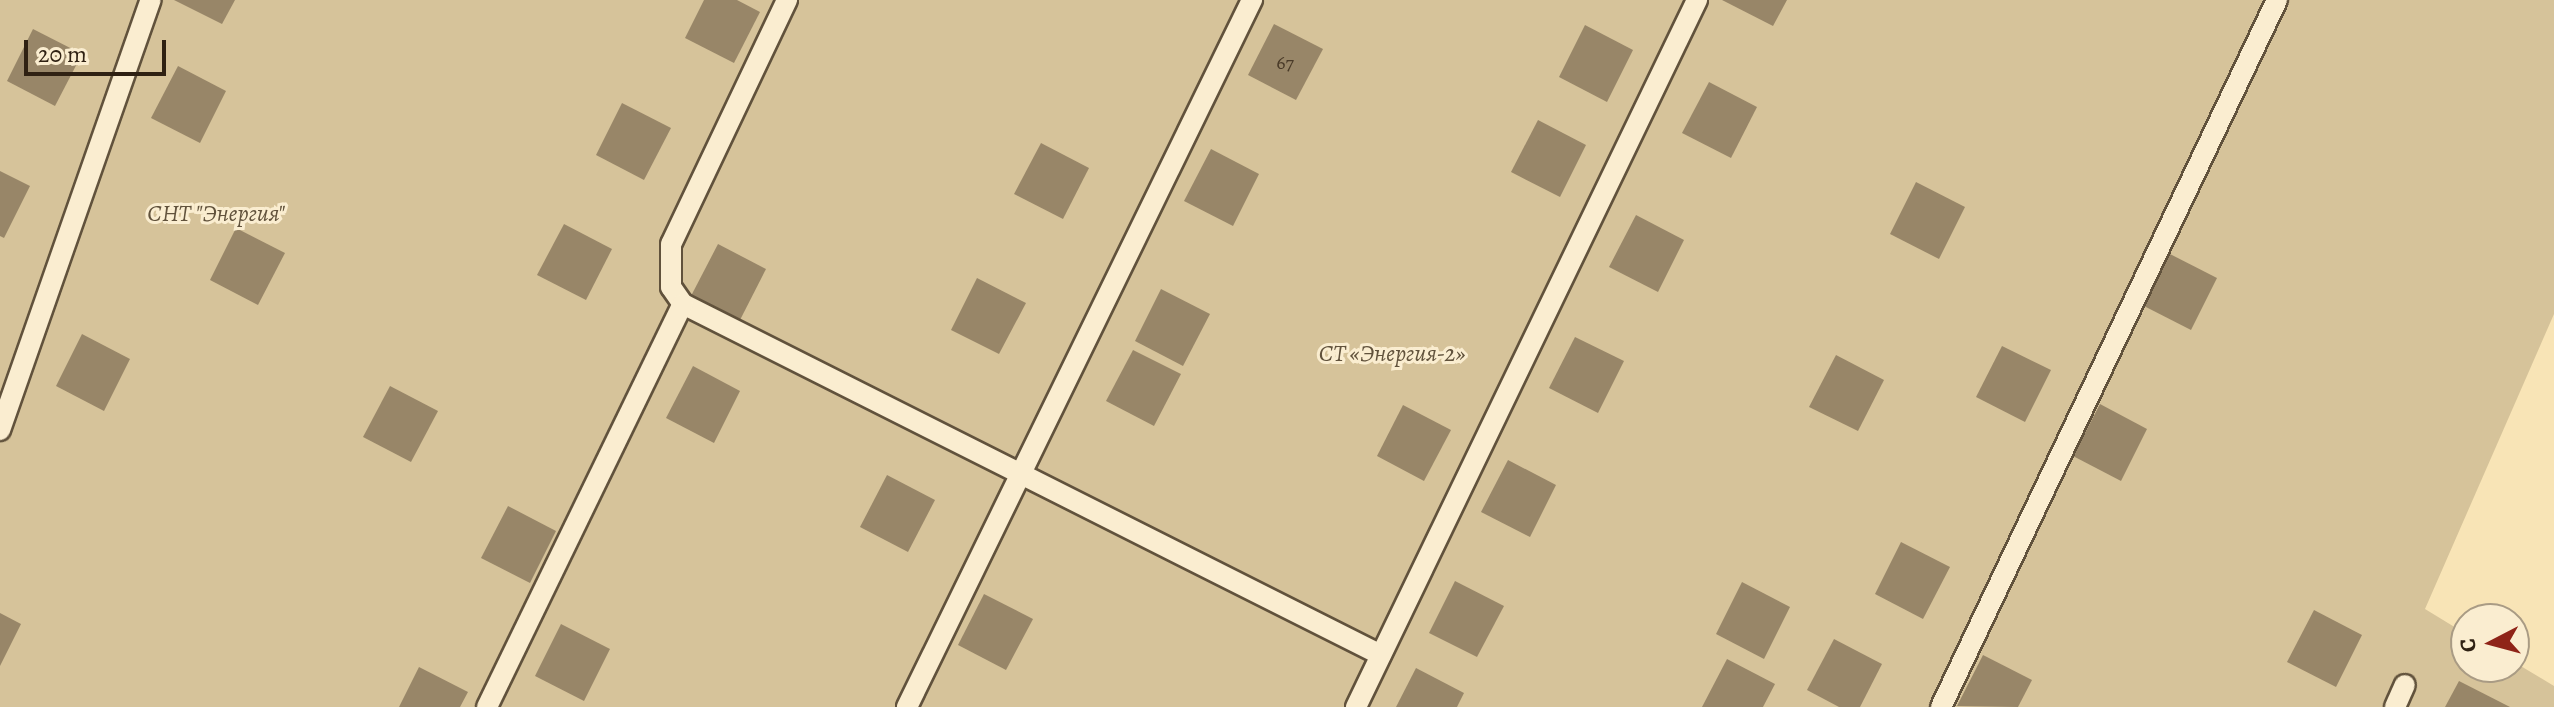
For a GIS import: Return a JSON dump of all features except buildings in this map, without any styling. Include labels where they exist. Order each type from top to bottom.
[{"type":"lane","points":[[0,430],[151,0]]},
{"type":"lane","points":[[787,0],[671,244],[671,287],[683,304],[1381,655]]},
{"type":"lane","points":[[907,707],[1252,0]]},
{"type":"lane","points":[[1356,707],[1697,0]]},
{"type":"lane","points":[[1941,707],[2277,0]]},
{"type":"lane","points":[[487,707],[683,304]]},
{"type":"lane","points":[[2395,707],[2405,685]]},
{"type":"green space","name":"СТ «Энергия-2»","points":[[0,0],[2554,0],[2554,314],[2425,609],[2450,624],[2450,683],[2530,683],[2530,672],[2554,686],[2554,707],[0,707]]},
{"type":"park label","name":"СНТ \"Энергия\"","points":[[216,214]]}]
